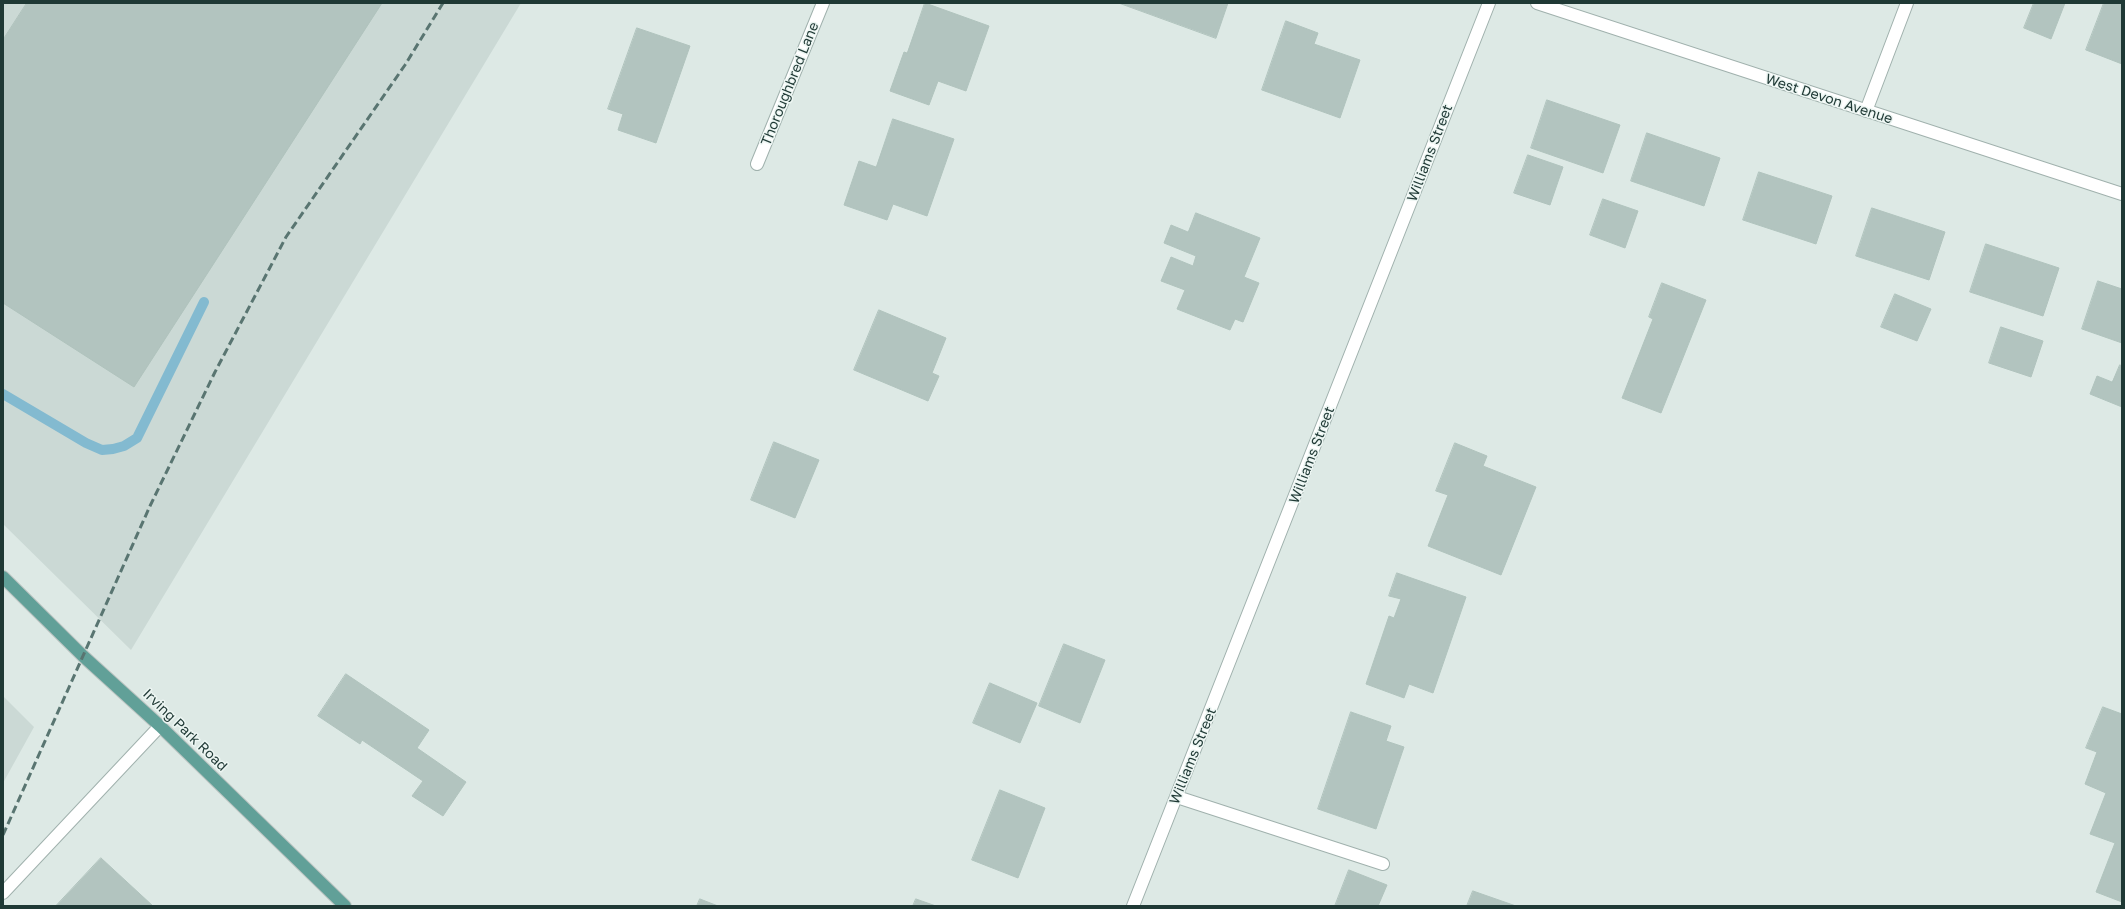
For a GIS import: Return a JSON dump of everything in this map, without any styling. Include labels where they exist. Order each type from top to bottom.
[{"type":"main road","name":"Irving Park Road","points":[[3,577],[84,656],[160,726],[345,906]]},
{"type":"street","name":"Thoroughbred Lane","points":[[757,164],[823,3]]},
{"type":"street","name":"Williams Street","points":[[1133,906],[1489,3]]},
{"type":"street","name":"West Devon Avenue","points":[[1537,3],[2122,194]]},
{"type":"street","points":[[1866,111],[1907,3]]},
{"type":"street","points":[[3,893],[160,726]]},
{"type":"street","points":[[1177,797],[1383,864]]},
{"type":"shaded area","points":[[3,3],[521,3],[131,650],[3,524]]},
{"type":"shaded area","points":[[3,696],[34,727],[3,783]]},
{"type":"building","points":[[27,3],[382,3],[134,387],[3,303],[3,40]]},
{"type":"building","points":[[925,3],[989,26],[966,91],[938,81],[929,105],[890,91],[904,52],[907,53]]},
{"type":"building","points":[[1119,3],[1228,3],[1216,38]]},
{"type":"building","points":[[2034,3],[2065,3],[2051,39],[2024,28]]},
{"type":"building","points":[[2104,3],[2122,3],[2122,64],[2086,50]]},
{"type":"building","points":[[1286,21],[1318,33],[1314,44],[1360,60],[1340,118],[1262,90]]},
{"type":"building","points":[[637,28],[690,46],[656,143],[618,130],[623,114],[608,109]]},
{"type":"building","points":[[1547,100],[1620,125],[1603,173],[1531,148]]},
{"type":"building","points":[[893,119],[954,139],[927,216],[893,204],[887,220],[844,205],[859,161],[876,167]]},
{"type":"building","points":[[1647,133],[1720,158],[1704,206],[1631,181]]},
{"type":"building","points":[[1528,155],[1563,167],[1550,205],[1514,193]]},
{"type":"building","points":[[1759,172],[1832,196],[1816,244],[1743,220]]},
{"type":"building","points":[[1603,199],[1638,211],[1625,248],[1590,235]]},
{"type":"building","points":[[1872,208],[1945,232],[1929,280],[1856,256]]},
{"type":"building","points":[[1196,213],[1260,238],[1244,277],[1259,283],[1243,322],[1235,319],[1230,330],[1177,309],[1185,290],[1161,281],[1171,257],[1193,266],[1196,256],[1164,243],[1171,225],[1188,232]]},
{"type":"building","points":[[1986,244],[2059,268],[2043,316],[1970,292]]},
{"type":"building","points":[[2098,281],[2122,289],[2122,343],[2082,329]]},
{"type":"building","points":[[1662,283],[1706,300],[1661,413],[1622,398],[1653,319],[1649,317]]},
{"type":"building","points":[[1895,294],[1931,309],[1917,341],[1881,327]]},
{"type":"building","points":[[879,310],[946,338],[932,373],[939,376],[928,401],[854,370]]},
{"type":"building","points":[[2001,327],[2043,341],[2031,377],[1989,363]]},
{"type":"building","points":[[2120,365],[2122,366],[2122,407],[2090,394],[2097,376],[2112,382]]},
{"type":"building","points":[[774,442],[819,460],[795,518],[751,500]]},
{"type":"building","points":[[1455,443],[1487,456],[1483,466],[1536,487],[1501,575],[1428,546],[1448,495],[1436,491]]},
{"type":"building","points":[[1397,573],[1466,597],[1433,693],[1409,684],[1404,698],[1366,684],[1389,616],[1394,618],[1401,599],[1389,596]]},
{"type":"building","points":[[1064,644],[1105,660],[1080,723],[1039,706]]},
{"type":"building","points":[[346,674],[429,730],[417,748],[466,782],[443,816],[412,796],[423,781],[362,740],[360,744],[318,716]]},
{"type":"building","points":[[990,683],[1037,703],[1020,743],[973,723]]},
{"type":"building","points":[[2103,707],[2122,714],[2122,902],[2096,892],[2115,843],[2090,834],[2106,793],[2085,784],[2097,752],[2086,748]]},
{"type":"building","points":[[1351,712],[1391,726],[1386,741],[1404,747],[1376,829],[1318,809]]},
{"type":"building","points":[[1000,790],[1045,808],[1018,878],[972,860]]},
{"type":"building","points":[[101,858],[153,906],[56,906]]},
{"type":"building","points":[[1349,870],[1387,885],[1378,906],[1335,906]]},
{"type":"building","points":[[1473,891],[1516,906],[1467,906]]},
{"type":"building","points":[[700,899],[718,906],[697,906]]},
{"type":"building","points":[[916,899],[936,906],[913,906]]},
{"type":"waterway","points":[[3,394],[86,443],[102,450],[124,446],[137,438],[204,302]]},
{"type":"railway","points":[[3,835],[150,506],[215,372],[286,237],[405,65],[443,3]]}]
